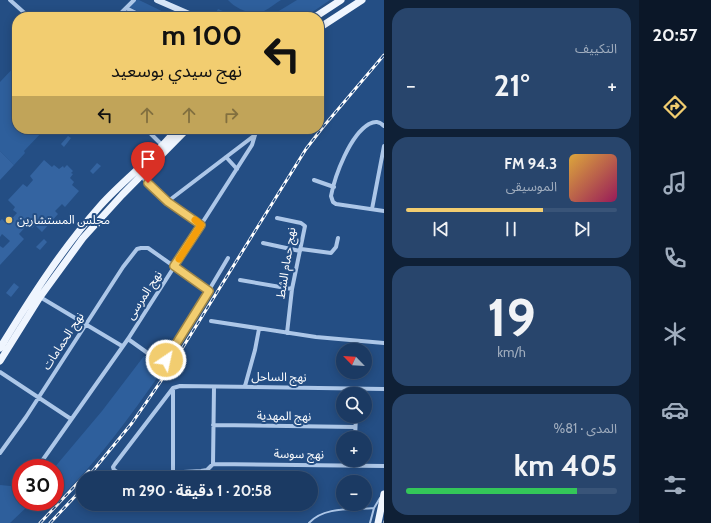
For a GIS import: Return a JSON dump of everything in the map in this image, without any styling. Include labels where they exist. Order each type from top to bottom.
[{"type":"main road","points":[[157,0],[182,12]]},
{"type":"main road","points":[[323,12],[341,0]]},
{"type":"main road","points":[[324,25],[362,0]]},
{"type":"main road","points":[[324,20],[327,23]]},
{"type":"main road","points":[[0,348],[27,304],[55,263],[82,228],[117,189],[163,146],[173,134]]},
{"type":"main road","points":[[0,361],[40,297],[83,238],[113,204],[182,134]]},
{"type":"main road","points":[[378,523],[384,493]]},
{"type":"street","points":[[10,0],[23,12]]},
{"type":"street","points":[[122,12],[134,0]]},
{"type":"street","points":[[126,8],[134,12]]},
{"type":"street","points":[[384,126],[379,122],[373,122],[366,125],[356,138],[347,150],[331,196],[333,202],[336,204],[384,211]]},
{"type":"street","points":[[151,134],[163,146]]},
{"type":"street","points":[[168,202],[255,135]]},
{"type":"street","name":"نهج المرسى","points":[[43,459],[128,339],[252,145],[255,135]]},
{"type":"street","points":[[372,209],[384,146]]},
{"type":"street","points":[[226,157],[237,169]]},
{"type":"street","points":[[141,176],[168,202],[201,225]]},
{"type":"street","points":[[314,180],[334,187]]},
{"type":"street","name":"نهج حمام الشط","points":[[277,218],[299,222],[304,224],[305,228],[292,289],[287,333]]},
{"type":"street","points":[[263,244],[331,253],[336,247],[338,238]]},
{"type":"street","name":"نهج الحمامات","points":[[0,453],[38,398],[123,267],[138,249],[148,248],[174,266]]},
{"type":"street","points":[[128,339],[156,359],[166,360],[228,258]]},
{"type":"street","points":[[174,266],[209,291]]},
{"type":"street","points":[[240,280],[292,289]]},
{"type":"street","points":[[40,297],[122,346]]},
{"type":"street","points":[[211,322],[287,333],[384,342]]},
{"type":"street","points":[[246,386],[259,329]]},
{"type":"street","points":[[0,372],[71,420]]},
{"type":"street","name":"نهج الساحل","points":[[173,388],[180,386],[246,386],[336,388]]},
{"type":"street","points":[[201,471],[207,470],[213,464],[214,387]]},
{"type":"street","points":[[116,471],[113,467],[122,454],[173,388]]},
{"type":"street","points":[[173,388],[173,471]]},
{"type":"street","name":"نهج الساحل","points":[[372,389],[384,389]]},
{"type":"street","points":[[355,423],[355,431]]},
{"type":"street","name":"نهج المهدية","points":[[213,425],[355,427]]},
{"type":"street","name":"نهج سوسة","points":[[213,464],[336,465]]},
{"type":"street","name":"نهج سوسة","points":[[372,466],[384,466]]},
{"type":"lane","points":[[370,523],[374,508],[384,493]]},
{"type":"lane","points":[[309,523],[313,519],[330,511],[374,508]]},
{"type":"shaded area","points":[[134,0],[139,0],[164,12],[139,12],[129,7]]},
{"type":"shaded area","points":[[228,0],[281,0],[264,11],[259,12],[244,11]]},
{"type":"shaded area","points":[[297,0],[330,0],[312,12],[277,12]]},
{"type":"shaded area","points":[[218,9],[225,12],[216,12]]},
{"type":"shaded area","points":[[12,69],[12,134],[40,134],[24,151],[25,153],[14,165],[0,151],[0,82]]},
{"type":"shaded area","points":[[144,356],[164,368],[98,457],[86,471],[76,471],[76,482],[64,494],[64,459],[62,459],[102,411]]},
{"type":"shaded area","points":[[0,485],[12,486],[12,511],[23,511],[10,523],[0,523]]},
{"type":"building","points":[[68,136],[71,138],[64,147],[61,144]]},
{"type":"building","points":[[0,151],[14,165],[0,180]]},
{"type":"building","points":[[44,160],[52,167],[54,165],[59,169],[63,166],[64,168],[67,165],[73,171],[70,178],[74,182],[72,185],[79,191],[65,207],[62,204],[55,211],[58,214],[42,232],[35,225],[32,228],[28,224],[19,234],[24,239],[0,265],[0,246],[3,248],[10,241],[2,234],[0,237],[0,221],[2,219],[7,224],[17,213],[13,210],[15,207],[8,200],[23,184],[27,187],[33,180],[30,176]]},
{"type":"building","points":[[97,163],[101,166],[93,174],[90,171]]},
{"type":"building","points":[[44,239],[47,242],[40,250],[36,247]]},
{"type":"building","points":[[14,283],[19,287],[11,297],[6,293]]},
{"type":"railway","points":[[324,126],[384,55]]},
{"type":"railway","points":[[93,471],[132,423],[170,368],[306,149],[318,134]]},
{"type":"railway","points":[[40,523],[76,485]]},
{"type":"railway","points":[[50,523],[76,495]]},
{"type":"slow traffic","points":[[179,259],[201,225],[195,220]]},
{"type":"place","name":"مجلس المستشارين","points":[[9,220]]},
{"type":"route","points":[[148,183],[168,202],[201,225],[174,266],[209,291],[166,360]]}]
